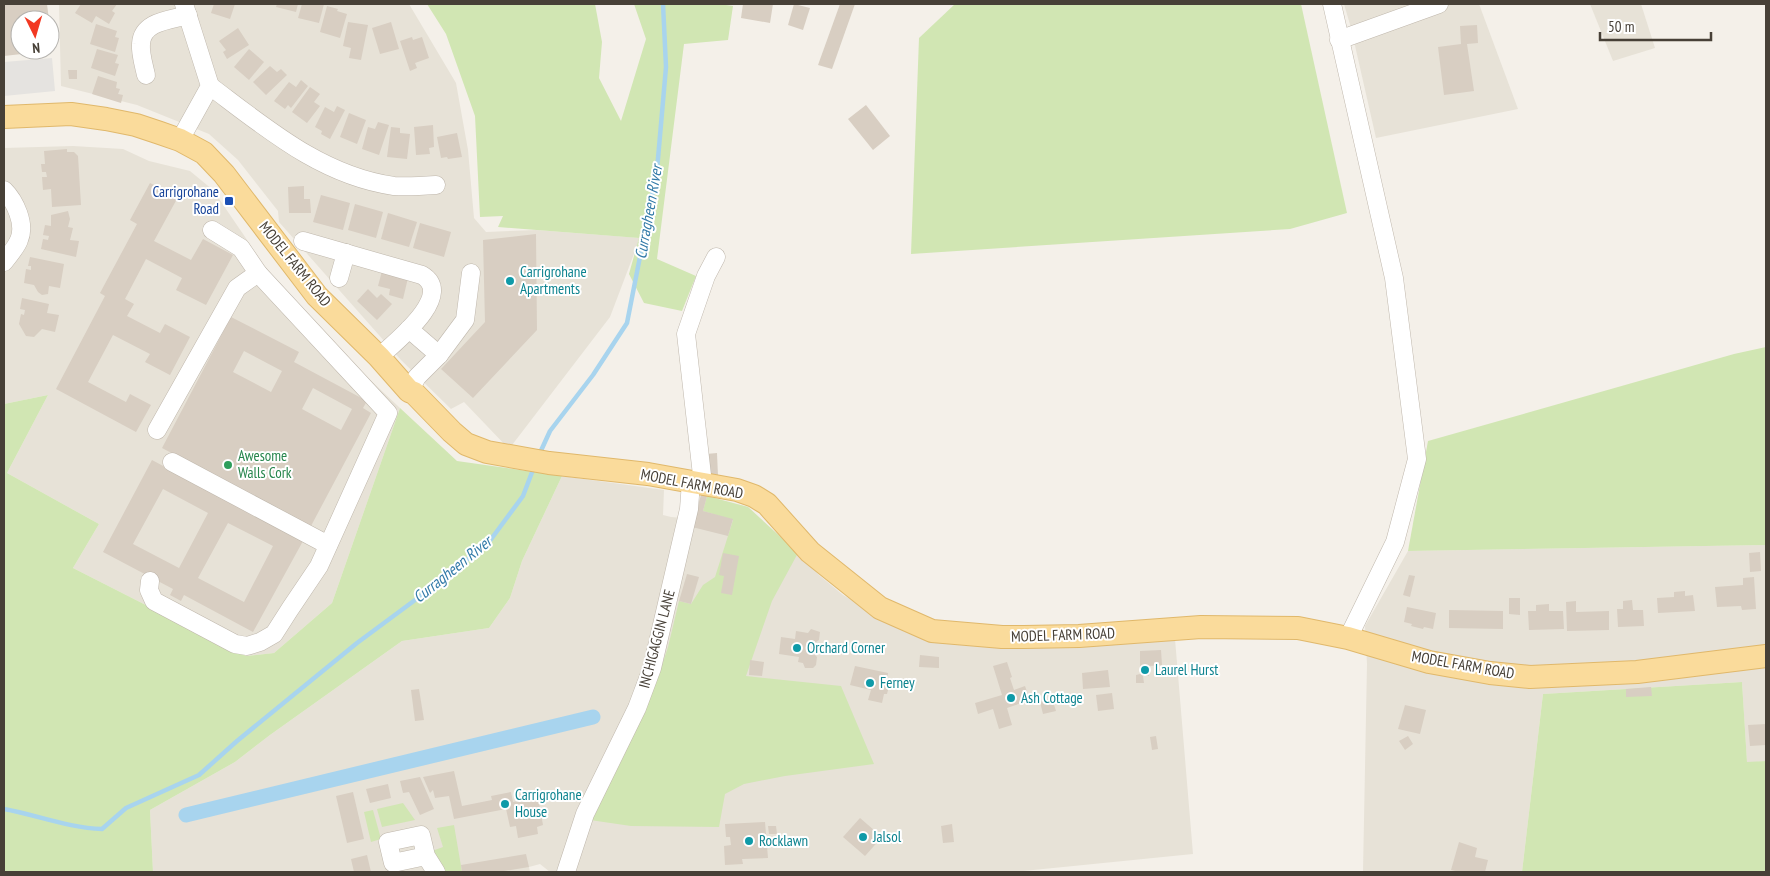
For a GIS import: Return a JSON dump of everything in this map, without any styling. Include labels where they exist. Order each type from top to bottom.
[{"type":"main road","name":"MODEL FARM ROAD","points":[[4,117],[70,114],[89,116],[136,125],[180,140],[204,153],[215,163],[317,296],[409,391],[414,393],[466,444],[487,452],[524,459],[648,474],[737,490],[767,504],[810,552],[880,608],[932,631],[1024,637],[1079,636],[1201,627],[1298,628],[1348,638],[1429,662],[1530,677],[1638,672],[1766,656]]},
{"type":"street","points":[[1332,4],[1394,278],[1417,459],[1395,542],[1348,638]]},
{"type":"street","points":[[1339,40],[1439,4]]},
{"type":"street","points":[[146,75],[141,44],[144,32],[152,26],[186,10],[210,86],[280,138],[303,154],[353,176],[394,186],[436,185]]},
{"type":"street","points":[[180,140],[210,86]]},
{"type":"street","points":[[4,190],[11,197],[16,208],[22,231],[19,240],[4,262]]},
{"type":"street","points":[[150,581],[149,590],[154,601],[235,644],[247,646],[260,642],[274,634],[319,566],[388,413],[258,273],[241,248],[212,230]]},
{"type":"street","points":[[303,242],[422,275],[430,281],[432,288],[428,305],[423,315],[378,357]]},
{"type":"street","points":[[339,278],[346,253]]},
{"type":"street","name":"INCHIGAGGIN LANE","points":[[566,872],[585,814],[636,708],[652,668],[689,509],[697,483],[686,334],[706,276],[716,257]]},
{"type":"street","points":[[157,430],[237,288],[258,273]]},
{"type":"street","points":[[409,391],[416,377],[440,355],[464,320],[471,273]]},
{"type":"street","points":[[307,324],[317,296]]},
{"type":"street","points":[[409,329],[440,355]]},
{"type":"street","points":[[172,462],[328,546]]},
{"type":"street","points":[[426,856],[436,872]]},
{"type":"shaded area","points":[[59,4],[409,4],[456,83],[468,150],[474,218],[486,232],[536,230],[640,238],[610,317],[509,449],[464,402],[451,409],[401,360],[279,222],[278,211],[238,160],[209,134],[137,105],[61,86]]},
{"type":"shaded area","points":[[1344,4],[1479,4],[1518,109],[1376,138]]},
{"type":"shaded area","points":[[1590,4],[1641,4],[1655,48],[1613,61]]},
{"type":"shaded area","points":[[52,60],[55,91],[4,96],[4,62]]},
{"type":"shaded area","points":[[73,146],[123,149],[149,161],[190,171],[213,190],[269,272],[316,329],[400,408],[332,603],[274,653],[246,656],[73,568],[99,524],[7,473],[48,395],[4,404],[4,148]]},
{"type":"shaded area","points":[[562,476],[664,490],[663,515],[671,517],[694,519],[701,495],[748,507],[819,575],[843,595],[881,617],[1175,639],[1193,854],[1014,872],[550,872],[540,864],[529,867],[530,872],[153,872],[150,810],[235,762],[402,641],[489,628],[510,598],[522,561]]},
{"type":"shaded area","points":[[1766,545],[1766,761],[1747,763],[1742,682],[1543,694],[1522,872],[1363,872],[1367,664],[1365,626],[1408,551]]},
{"type":"green space","points":[[427,4],[595,4],[602,42],[599,78],[621,121],[646,39],[634,4],[719,4],[733,6],[728,40],[684,44],[657,259],[696,276],[682,311],[644,303],[629,274],[639,238],[498,227],[503,216],[480,217],[475,116],[446,34]]},
{"type":"green space","points":[[955,4],[1301,4],[1347,213],[1290,229],[911,254],[919,38]]},
{"type":"green space","points":[[1766,347],[1766,545],[1408,551],[1428,441],[1734,354]]},
{"type":"green space","points":[[48,395],[7,473],[99,524],[73,568],[246,656],[274,653],[332,603],[400,408],[457,461],[562,476],[522,561],[510,598],[489,628],[402,641],[235,762],[150,810],[153,872],[4,872],[4,404]]},
{"type":"green space","points":[[707,496],[748,507],[798,553],[772,601],[746,676],[841,686],[874,764],[785,776],[744,784],[725,794],[719,827],[631,826],[590,820],[658,677],[668,647],[679,601],[691,604],[703,585],[715,577],[733,520],[703,511]]},
{"type":"green space","points":[[1742,682],[1747,762],[1766,761],[1766,872],[1522,872],[1543,694]]},
{"type":"green space","points":[[403,803],[415,820],[382,827],[377,809]]},
{"type":"green space","points":[[373,810],[381,839],[371,842],[364,812]]},
{"type":"green space","points":[[454,825],[462,872],[445,872],[432,851],[443,847],[437,828]]},
{"type":"building","points":[[4,4],[47,4],[48,10],[10,10],[10,55],[4,56]]},
{"type":"building","points":[[81,4],[117,4],[112,11],[115,13],[109,24],[96,16],[92,23],[75,13]]},
{"type":"building","points":[[214,4],[235,4],[230,19],[211,13]]},
{"type":"building","points":[[277,4],[298,4],[296,12],[276,7]]},
{"type":"building","points":[[302,4],[324,4],[319,23],[298,18]]},
{"type":"building","points":[[743,4],[773,4],[770,23],[741,18]]},
{"type":"building","points":[[794,4],[810,8],[803,30],[788,25]]},
{"type":"building","points":[[840,4],[855,4],[832,69],[818,65]]},
{"type":"building","points":[[327,6],[347,14],[340,38],[320,32]]},
{"type":"building","points":[[348,22],[368,25],[361,60],[349,58],[351,48],[343,46]]},
{"type":"building","points":[[391,22],[399,49],[380,54],[372,28]]},
{"type":"building","points":[[96,24],[117,31],[115,37],[119,38],[115,52],[90,44]]},
{"type":"building","points":[[1477,25],[1478,43],[1467,44],[1474,91],[1444,95],[1438,47],[1461,44],[1460,26]]},
{"type":"building","points":[[238,28],[249,45],[227,59],[223,52],[226,50],[219,41]]},
{"type":"building","points":[[412,37],[413,40],[422,37],[429,58],[415,63],[417,68],[410,71],[400,41]]},
{"type":"building","points":[[97,49],[118,55],[115,63],[119,64],[115,76],[91,68]]},
{"type":"building","points":[[249,49],[264,62],[249,80],[234,67]]},
{"type":"building","points":[[270,66],[277,72],[281,69],[287,75],[266,95],[253,82]]},
{"type":"building","points":[[68,70],[77,70],[77,79],[69,79]]},
{"type":"building","points":[[98,76],[117,82],[116,88],[120,89],[118,94],[123,95],[121,103],[92,94]]},
{"type":"building","points":[[301,80],[308,86],[291,108],[288,105],[285,109],[274,101],[289,82],[296,87]]},
{"type":"building","points":[[310,87],[320,94],[314,102],[320,106],[307,123],[292,112]]},
{"type":"building","points":[[866,105],[890,136],[873,150],[848,119]]},
{"type":"building","points":[[337,106],[345,110],[330,139],[321,134],[322,131],[315,127],[325,107],[334,112]]},
{"type":"building","points":[[349,113],[366,120],[357,144],[340,137]]},
{"type":"building","points":[[378,122],[389,125],[379,155],[362,149],[368,127],[375,129]]},
{"type":"building","points":[[433,125],[434,147],[429,148],[430,154],[416,155],[414,127]]},
{"type":"building","points":[[391,127],[400,128],[400,133],[410,134],[407,159],[387,157]]},
{"type":"building","points":[[457,133],[462,157],[441,158],[437,137]]},
{"type":"building","points":[[67,149],[67,152],[74,152],[78,156],[81,205],[52,207],[51,189],[43,190],[42,177],[47,177],[46,172],[42,172],[41,164],[45,164],[44,151]]},
{"type":"building","points":[[150,183],[178,197],[154,241],[191,260],[203,239],[233,255],[206,305],[176,290],[182,278],[146,259],[125,299],[134,304],[127,316],[160,333],[165,324],[190,337],[170,375],[145,362],[150,354],[113,335],[88,382],[126,402],[130,394],[151,405],[136,432],[56,389],[105,296],[100,293],[137,224],[130,220]]},
{"type":"building","points":[[304,186],[304,199],[310,199],[311,213],[289,213],[288,187]]},
{"type":"building","points":[[321,195],[350,203],[343,230],[313,222]]},
{"type":"building","points":[[355,204],[383,212],[376,238],[348,230]]},
{"type":"building","points":[[68,211],[70,219],[68,227],[73,228],[70,240],[79,241],[76,257],[41,249],[43,239],[48,240],[49,236],[43,235],[45,225],[51,226],[51,215]]},
{"type":"building","points":[[388,213],[417,222],[409,247],[381,239]]},
{"type":"building","points":[[420,223],[451,232],[444,257],[413,248]]},
{"type":"building","name":"Carrigrohane Apartments","points":[[536,234],[537,330],[473,398],[441,369],[485,322],[483,240]]},
{"type":"building","points":[[30,257],[64,264],[60,288],[49,286],[48,294],[42,295],[34,285],[24,283],[26,269],[31,270],[31,266],[28,266]]},
{"type":"building","points":[[382,271],[408,278],[403,299],[389,295],[390,289],[378,286]]},
{"type":"building","points":[[368,289],[377,298],[381,294],[392,304],[377,320],[357,301]]},
{"type":"building","points":[[22,298],[49,304],[47,313],[59,315],[55,332],[42,329],[34,337],[26,336],[19,324],[21,314],[24,315],[25,310],[20,309]]},
{"type":"building","points":[[231,317],[299,352],[294,362],[367,401],[363,408],[371,413],[311,526],[162,448]],"holes":[[[244,351],[282,371],[271,392],[233,372]],[[313,388],[352,409],[341,430],[302,409]]]},
{"type":"building","points":[[717,453],[718,476],[707,477],[706,454]]},
{"type":"building","points":[[152,460],[303,541],[253,632],[184,595],[181,601],[170,595],[173,589],[103,552]],"holes":[[[163,489],[208,513],[179,568],[133,544]],[[228,523],[273,546],[244,602],[198,578]]]},
{"type":"building","points":[[701,495],[707,496],[703,511],[733,519],[728,536],[692,527]]},
{"type":"building","points":[[1760,552],[1761,571],[1750,572],[1749,553]]},
{"type":"building","points":[[723,553],[739,556],[732,595],[721,593],[724,576],[719,575]]},
{"type":"building","points":[[687,574],[699,577],[691,604],[679,601]]},
{"type":"building","points":[[1409,575],[1415,576],[1410,597],[1403,595]]},
{"type":"building","points":[[1754,577],[1756,609],[1742,610],[1741,606],[1717,607],[1715,587],[1743,585],[1743,578]]},
{"type":"building","points":[[1685,591],[1685,596],[1693,595],[1695,611],[1658,613],[1657,598],[1674,597],[1674,592]]},
{"type":"building","points":[[1509,598],[1520,598],[1520,615],[1509,614]]},
{"type":"building","points":[[1632,600],[1633,610],[1643,610],[1644,626],[1618,627],[1617,609],[1623,609],[1623,601]]},
{"type":"building","points":[[1576,601],[1576,612],[1609,611],[1609,630],[1567,631],[1566,602]]},
{"type":"building","points":[[1549,604],[1549,611],[1563,611],[1564,629],[1529,630],[1528,611],[1536,611],[1536,605]]},
{"type":"building","points":[[1407,607],[1436,613],[1433,629],[1424,627],[1423,629],[1404,622]]},
{"type":"building","points":[[1449,610],[1503,611],[1503,629],[1449,628]]},
{"type":"building","name":"Orchard Corner","points":[[811,629],[820,632],[814,654],[817,657],[816,665],[813,668],[805,668],[803,663],[798,662],[799,657],[779,654],[781,637],[795,639],[796,631],[808,633]]},
{"type":"building","name":"Laurel Hurst","points":[[1161,650],[1162,665],[1149,666],[1149,676],[1143,676],[1144,683],[1136,683],[1136,675],[1140,674],[1140,651]]},
{"type":"building","points":[[920,655],[939,657],[939,668],[919,667]]},
{"type":"building","points":[[750,660],[764,662],[762,676],[749,675]]},
{"type":"building","name":"Ash Cottage","points":[[1007,662],[1014,690],[1025,686],[1030,700],[1007,708],[1012,725],[999,729],[993,709],[978,714],[975,703],[1002,695],[993,666]]},
{"type":"building","name":"Ferney","points":[[855,666],[888,673],[887,681],[890,682],[882,703],[868,700],[871,690],[850,685]]},
{"type":"building","points":[[1108,670],[1110,687],[1083,689],[1082,673]]},
{"type":"building","points":[[1651,687],[1652,696],[1626,697],[1626,689]]},
{"type":"building","points":[[419,689],[424,720],[415,721],[411,690]]},
{"type":"building","points":[[1112,693],[1114,709],[1098,711],[1096,695]]},
{"type":"building","points":[[1052,698],[1056,711],[1043,714],[1040,702]]},
{"type":"building","points":[[1405,705],[1426,710],[1420,734],[1398,729]]},
{"type":"building","points":[[1766,724],[1766,745],[1750,746],[1748,725]]},
{"type":"building","points":[[1156,736],[1158,749],[1152,750],[1150,737]]},
{"type":"building","points":[[1408,736],[1413,744],[1405,750],[1399,741]]},
{"type":"building","name":"Carrigrohane House","points":[[454,771],[462,806],[492,800],[491,796],[511,792],[513,802],[538,797],[543,825],[537,827],[538,834],[518,838],[516,826],[510,827],[506,809],[454,819],[449,796],[435,798],[433,790],[430,793],[423,777]]},
{"type":"building","points":[[420,777],[434,809],[420,815],[409,792],[403,793],[400,781]]},
{"type":"building","points":[[388,784],[391,798],[370,803],[366,789]]},
{"type":"building","points":[[353,792],[364,839],[347,843],[336,796]]},
{"type":"building","name":"Jalsol","points":[[860,818],[882,837],[865,856],[843,837]]},
{"type":"building","name":"Rocklawn","points":[[765,822],[768,858],[742,859],[743,864],[725,865],[724,846],[731,845],[730,837],[726,837],[725,824]]},
{"type":"building","points":[[952,824],[954,842],[943,843],[941,826]]},
{"type":"building","points":[[768,826],[776,826],[777,834],[769,834]]},
{"type":"building","points":[[1459,842],[1477,848],[1475,857],[1488,860],[1485,872],[1451,870]]},
{"type":"building","points":[[526,854],[529,867],[498,872],[462,872],[461,865]]},
{"type":"building","points":[[367,855],[371,872],[354,872],[351,859]]},
{"type":"waterway","name":"Curragheen River","points":[[539,455],[550,431],[593,375],[627,323],[657,170],[666,67],[663,4]]},
{"type":"waterway","name":"Curragheen River","points":[[4,809],[65,824],[102,829],[126,808],[199,775],[237,741],[357,643],[434,586],[489,542],[523,496],[534,467]]},
{"type":"waterway","points":[[186,815],[593,717]]},
{"type":"place","name":"Carrigrohane Road","points":[[229,201]]},
{"type":"place","name":"Carrigrohane Apartments","points":[[510,281]]},
{"type":"place","name":"Awesome Walls Cork","points":[[228,465]]},
{"type":"place","name":"Orchard Corner","points":[[797,648]]},
{"type":"place","name":"Laurel Hurst","points":[[1145,670]]},
{"type":"place","name":"Ferney","points":[[870,683]]},
{"type":"place","name":"Ash Cottage","points":[[1011,698]]},
{"type":"place","name":"Carrigrohane House","points":[[505,804]]},
{"type":"place","name":"Jalsol","points":[[863,837]]},
{"type":"place","name":"Rocklawn","points":[[749,841]]}]
